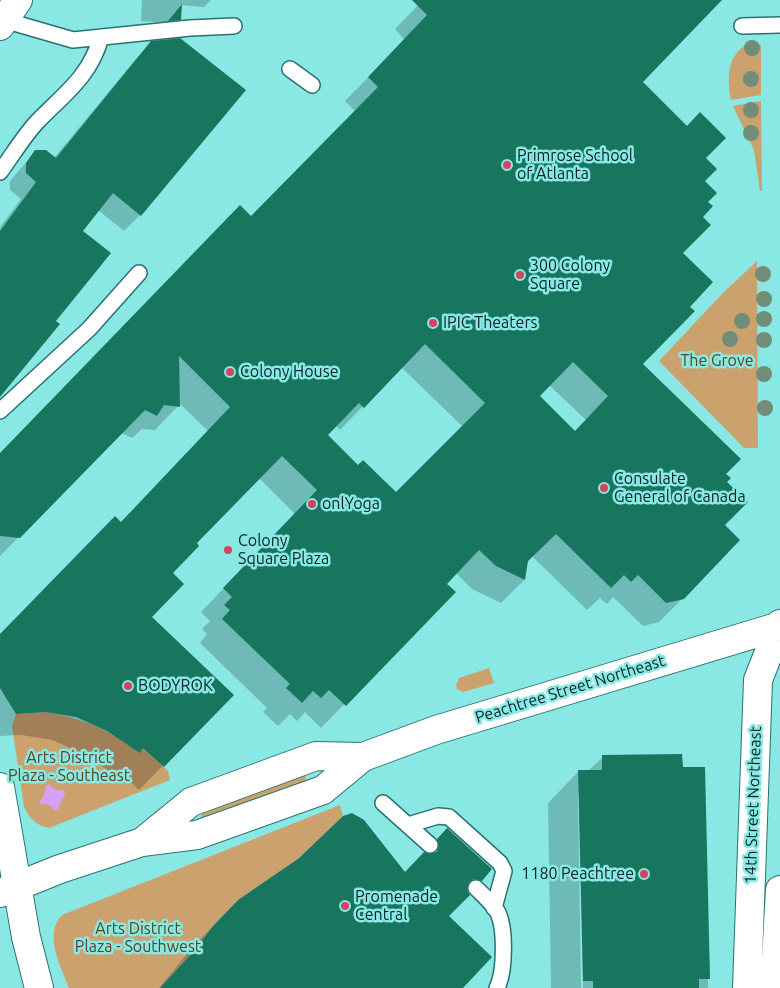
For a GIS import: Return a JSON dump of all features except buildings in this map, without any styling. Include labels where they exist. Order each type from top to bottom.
[{"type":"main road","name":"Peachtree Street Northeast","points":[[9,889],[142,842],[197,835],[323,790],[363,757],[436,730],[780,626]]},
{"type":"main road","name":"14th Street Northeast","points":[[747,988],[758,680],[780,626]]},
{"type":"main road","points":[[0,787],[9,889],[26,937],[39,988]]},
{"type":"main road","name":"14th Street Northeast","points":[[771,988],[775,978],[780,890]]},
{"type":"lane","points":[[7,15],[73,40],[190,28],[234,26]]},
{"type":"lane","points":[[742,26],[780,25]]},
{"type":"lane","points":[[0,172],[36,123],[72,89],[96,56],[101,37]]},
{"type":"lane","points":[[290,69],[312,85]]},
{"type":"lane","points":[[0,411],[89,329],[139,273]]},
{"type":"lane","points":[[383,803],[430,845]]},
{"type":"lane","points":[[408,825],[438,816],[449,817],[500,863],[504,870],[494,908]]},
{"type":"lane","points":[[476,888],[494,908],[502,923],[503,968],[497,988]]},
{"type":"green space","points":[[747,44],[761,45],[761,95],[731,100],[729,76],[732,62],[740,49]]},
{"type":"green space","points":[[761,101],[762,191],[760,191],[754,150],[733,106]]},
{"type":"green space","name":"The Grove","points":[[757,261],[758,448],[744,448],[659,361],[723,293]]},
{"type":"green space","points":[[489,668],[494,683],[463,692],[457,689],[456,685],[459,678]]},
{"type":"green space","name":"Arts District Plaza - Southeast","points":[[45,712],[73,718],[95,726],[140,752],[143,748],[168,771],[170,780],[49,828],[40,825],[31,818],[24,807],[12,726],[16,714]]},
{"type":"green space","points":[[305,774],[307,782],[201,819],[202,814],[239,798]]},
{"type":"green space","name":"Arts District Plaza - Southwest","points":[[340,805],[343,816],[298,859],[238,900],[160,988],[69,988],[58,961],[54,941],[54,931],[62,915]]},
{"type":"shaded area","points":[[50,784],[51,787],[60,791],[64,790],[65,795],[59,806],[60,808],[54,811],[53,808],[45,803],[41,805],[39,800],[42,799],[46,789],[45,786]]},
{"type":"place","name":"Primrose School of Atlanta","points":[[507,165]]},
{"type":"place","name":"300 Colony Square","points":[[520,275]]},
{"type":"place","name":"IPIC Theaters","points":[[433,323]]},
{"type":"place","name":"Colony House","points":[[230,372]]},
{"type":"place","name":"Consulate General of Canada","points":[[604,488]]},
{"type":"place","name":"onlYoga","points":[[312,504]]},
{"type":"place","name":"Colony Square Plaza","points":[[228,550]]},
{"type":"place","name":"BODYROK","points":[[128,686]]},
{"type":"place","name":"1180 Peachtree","points":[[644,874]]},
{"type":"place","name":"Promenade Central","points":[[345,906]]}]
